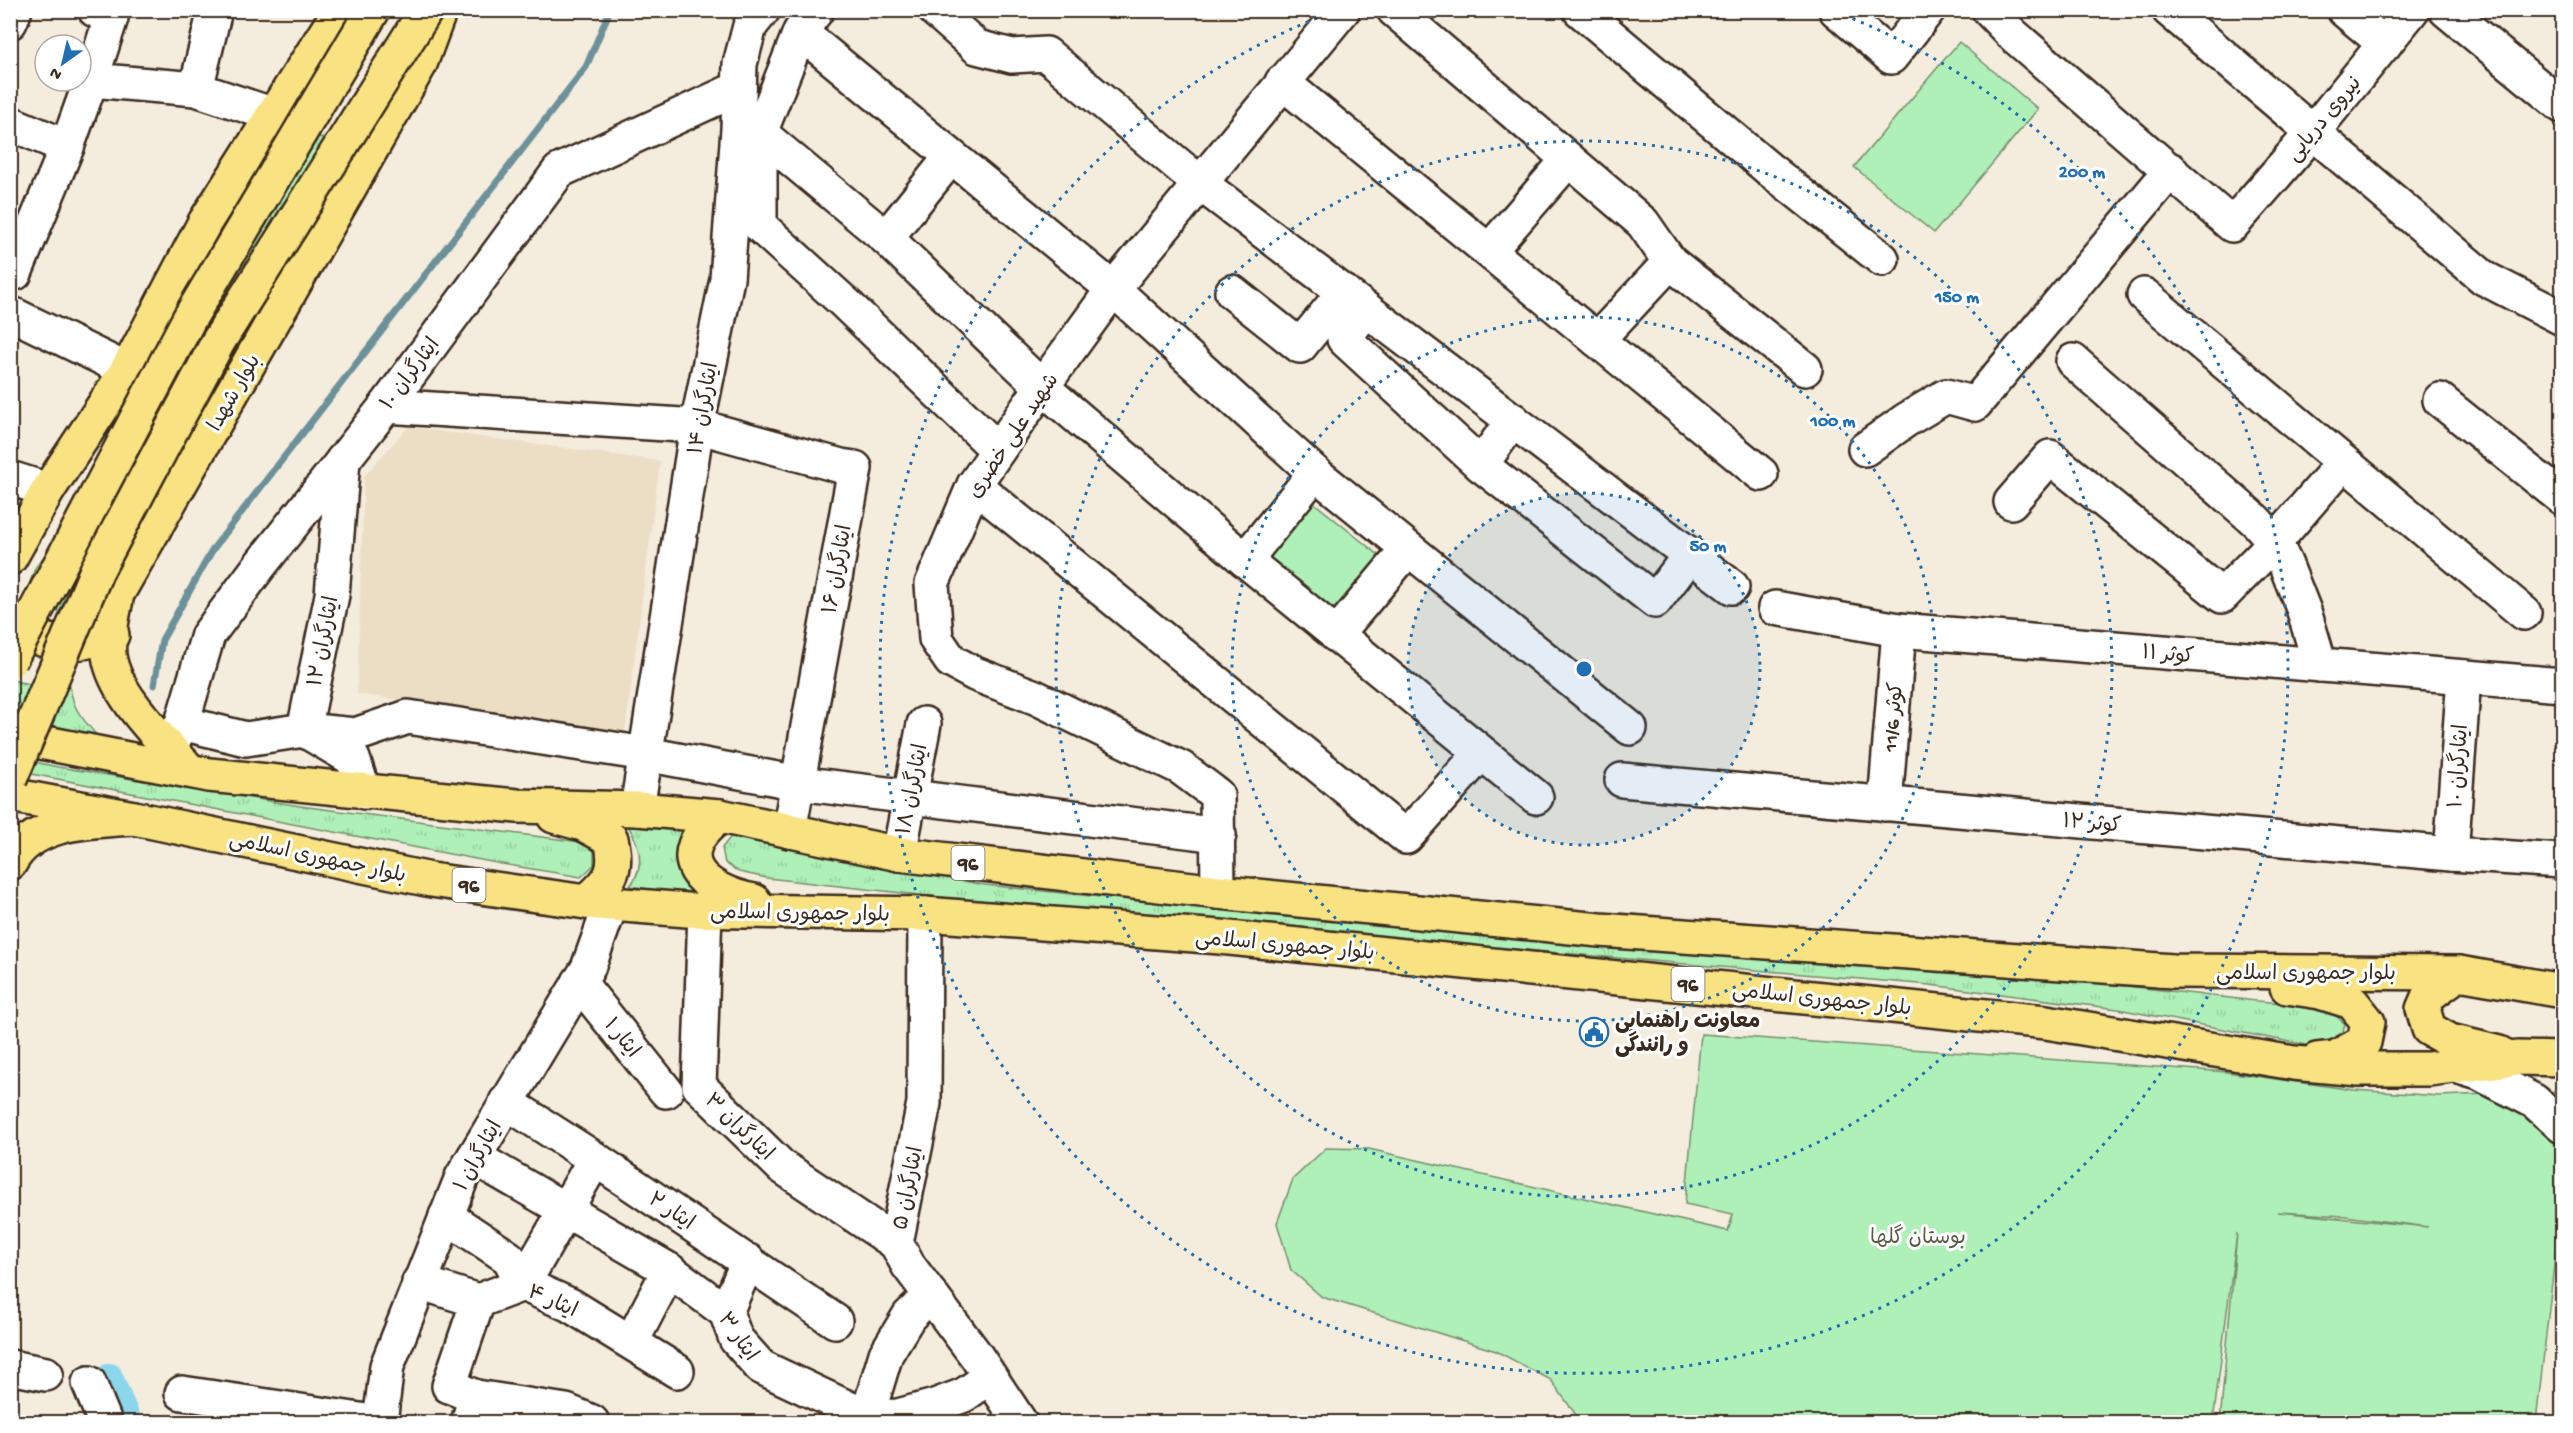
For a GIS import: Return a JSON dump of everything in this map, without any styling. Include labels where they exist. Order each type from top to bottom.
[{"type":"main road","points":[[10,558],[48,490],[127,370],[205,222],[340,10]]},
{"type":"main road","points":[[10,660],[189,319],[373,10]]},
{"type":"main road","points":[[10,779],[98,570],[218,342],[426,10]]},
{"type":"main road","name":"بلوار شهدا","points":[[180,747],[119,684],[109,654],[117,594],[420,64],[440,10]]},
{"type":"main road","points":[[10,623],[29,636],[56,644],[85,644],[112,635]]},
{"type":"main road","name":"بلوار جمهوری اسلامی","points":[[10,736],[180,747],[209,775],[517,806],[637,809],[720,816],[899,854],[1218,892],[1600,930],[2173,971],[2459,973],[2562,991]]},
{"type":"main road","name":"بلوار جمهوری اسلامی","points":[[10,795],[134,818],[430,880],[599,903],[705,910],[925,914],[1232,938],[2046,1022],[2294,1063],[2359,1069],[2429,1069],[2518,1058],[2562,1059]]},
{"type":"main road","points":[[517,806],[583,824],[611,839],[615,857],[612,874],[604,887],[599,903]]},
{"type":"main road","points":[[720,816],[704,828],[692,846],[694,864],[710,887],[731,897],[810,911]]},
{"type":"main road","name":"96","points":[[10,863],[15,854],[29,840],[46,832],[80,822],[134,818]]},
{"type":"main road","points":[[2173,971],[2320,992],[2352,1002],[2368,1022],[2364,1042],[2335,1058],[2294,1063]]},
{"type":"main road","points":[[2459,973],[2429,994],[2423,1009],[2428,1029],[2450,1041],[2518,1058]]},
{"type":"street","points":[[10,22],[15,10]]},
{"type":"street","points":[[196,89],[215,10]]},
{"type":"street","points":[[935,10],[977,47],[1012,56],[1047,54],[1201,184],[1732,587]]},
{"type":"street","name":"شهید علی خضری","points":[[1218,892],[1217,795],[1181,768],[1035,697],[975,674],[951,661],[936,639],[932,584],[974,485],[1042,387],[1113,289],[1343,10]]},
{"type":"street","points":[[1394,10],[1643,223],[1671,262],[1804,369]]},
{"type":"street","points":[[1580,10],[1770,170],[1882,259]]},
{"type":"street","points":[[1836,10],[1891,57],[1928,10]]},
{"type":"street","points":[[1866,449],[1906,420],[1946,396],[1975,404],[2171,170],[2012,33],[1989,10]]},
{"type":"street","points":[[2169,10],[2484,278],[2562,318]]},
{"type":"street","points":[[2344,10],[2385,44]]},
{"type":"street","name":"نیروی دریایی","points":[[2171,170],[2232,225],[2312,133],[2412,10]]},
{"type":"street","points":[[2446,10],[2562,106]]},
{"type":"street","points":[[93,72],[107,13]]},
{"type":"street","name":"ایثارگران ۱۴","points":[[637,809],[697,426],[727,279],[740,64],[755,16]]},
{"type":"street","points":[[998,450],[845,303],[760,226],[760,133],[808,21],[951,157],[1113,289],[1315,473],[1630,728]]},
{"type":"street","points":[[93,80],[196,89],[274,115]]},
{"type":"street","points":[[1282,82],[1761,474]]},
{"type":"street","name":"ایثارگران ۱۰","points":[[180,747],[208,634],[386,406],[559,171],[739,88]]},
{"type":"street","points":[[12,276],[67,147],[86,93]]},
{"type":"street","points":[[10,123],[67,147]]},
{"type":"street","points":[[760,133],[886,238],[1042,387],[1245,560],[1536,797]]},
{"type":"street","points":[[886,238],[951,157]]},
{"type":"street","points":[[1489,251],[1568,160]]},
{"type":"street","points":[[1597,340],[1671,262]]},
{"type":"street","points":[[1232,292],[1300,346],[1355,301]]},
{"type":"street","points":[[2144,295],[2524,613]]},
{"type":"street","points":[[1355,301],[1344,339],[1481,465],[1655,601],[1690,555]]},
{"type":"street","points":[[10,313],[127,370]]},
{"type":"street","points":[[2073,361],[2256,521],[2275,542],[2304,611],[2320,665]]},
{"type":"street","points":[[2440,400],[2562,498]]},
{"type":"street","points":[[386,406],[697,426]]},
{"type":"street","points":[[1481,465],[1513,420]]},
{"type":"street","name":"ایثارگران ۱۶","points":[[697,426],[855,468],[789,831]]},
{"type":"street","points":[[2011,502],[2050,457],[2222,596],[2275,542],[2343,463]]},
{"type":"street","name":"ایثارگران ۱۲","points":[[304,730],[332,595],[343,460]]},
{"type":"street","points":[[1245,560],[1315,473]]},
{"type":"street","points":[[10,478],[48,490]]},
{"type":"street","points":[[974,485],[1406,837],[1481,753]]},
{"type":"street","points":[[1336,635],[1408,549]]},
{"type":"street","name":"کوثر ۱۱","points":[[1775,608],[1899,630],[2562,685]]},
{"type":"street","name":"کوثر 11/6","points":[[1885,804],[1899,630]]},
{"type":"street","name":"ایثارگران ۱۰","points":[[2451,854],[2464,677]]},
{"type":"street","points":[[180,747],[304,730],[355,735],[408,717],[646,754],[798,783],[1219,835]]},
{"type":"street","name":"ایثارگران ۱۸","points":[[899,854],[924,724]]},
{"type":"street","points":[[304,730],[353,759],[364,792]]},
{"type":"street","name":"کوثر ۱۲","points":[[1622,780],[2451,854],[2562,861]]},
{"type":"street","name":"ایثارگران ۱","points":[[380,1422],[387,1366],[462,1177],[588,968],[599,903]]},
{"type":"street","name":"ایثارگران ۳","points":[[705,910],[699,1086],[781,1166],[896,1243]]},
{"type":"street","name":"ایثارگران ۵","points":[[925,914],[924,1103],[896,1243],[908,1265],[1020,1422]]},
{"type":"street","name":"ایثار ۱","points":[[579,982],[666,1091]]},
{"type":"street","points":[[2456,1066],[2479,1073],[2534,1101],[2562,1126]]},
{"type":"street","name":"ایثار ۲","points":[[506,1102],[748,1261],[835,1322]]},
{"type":"street","name":"ایثار ۳","points":[[474,1157],[669,1270],[726,1312],[736,1340],[761,1367],[867,1417],[898,1416],[934,1406],[964,1395],[990,1377]]},
{"type":"street","points":[[524,1284],[595,1159]]},
{"type":"street","points":[[446,1216],[509,1258],[524,1284]]},
{"type":"street","points":[[726,1312],[748,1261]]},
{"type":"street","points":[[632,1341],[669,1270]]},
{"type":"street","points":[[419,1282],[478,1301],[449,1386],[472,1410],[566,1411],[592,1422]]},
{"type":"street","name":"ایثار ۴","points":[[478,1301],[524,1284],[570,1305],[632,1341],[677,1371]]},
{"type":"street","points":[[867,1417],[886,1354],[909,1316],[931,1295]]},
{"type":"street","points":[[10,1366],[46,1374]]},
{"type":"street","points":[[89,1383],[105,1422]]},
{"type":"street","points":[[182,1393],[372,1422]]},
{"type":"shaded area","points":[[408,427],[660,461],[625,732],[357,694],[364,476]]},
{"type":"green space","points":[[1959,42],[2038,109],[1934,233],[1854,167]]},
{"type":"green space","points":[[309,131],[325,140],[143,431],[87,557],[69,608],[44,615],[24,599],[35,568],[59,537]]},
{"type":"green space","points":[[1308,498],[1386,561],[1337,621],[1259,558]]},
{"type":"green space","points":[[68,672],[73,702],[100,739],[11,720],[10,678],[17,682],[32,683],[47,681]]},
{"type":"green space","points":[[10,757],[58,767],[300,806],[589,843],[594,851],[594,865],[581,877],[502,864],[11,770]]},
{"type":"green space","points":[[626,822],[691,828],[680,838],[677,858],[710,899],[630,886],[640,862],[637,846]]},
{"type":"green space","points":[[732,835],[756,838],[809,853],[985,885],[1342,922],[2074,980],[2256,1001],[2325,1006],[2345,1024],[2340,1042],[2317,1047],[2118,1009],[1930,985],[983,902],[767,878],[739,872],[725,863],[722,848]]},
{"type":"green space","name":"بوستان گلها","points":[[1701,1034],[2227,1072],[2354,1090],[2439,1096],[2562,1091],[2562,1195],[2536,1422],[2220,1422],[2237,1233],[2213,1422],[1581,1422],[1551,1380],[1496,1351],[1322,1297],[1291,1270],[1277,1223],[1293,1179],[1326,1148],[1369,1149],[1728,1231],[1733,1214],[1685,1204]],"holes":[[[2278,1212],[2345,1216],[2428,1227]]]},
{"type":"waterway","points":[[154,685],[162,640],[213,549],[586,67],[610,10]]},
{"type":"waterway","points":[[110,1375],[130,1422]]},
{"type":"place","name":"معاونت راهنمایی و رانندگی","points":[[1594,1032]]}]
